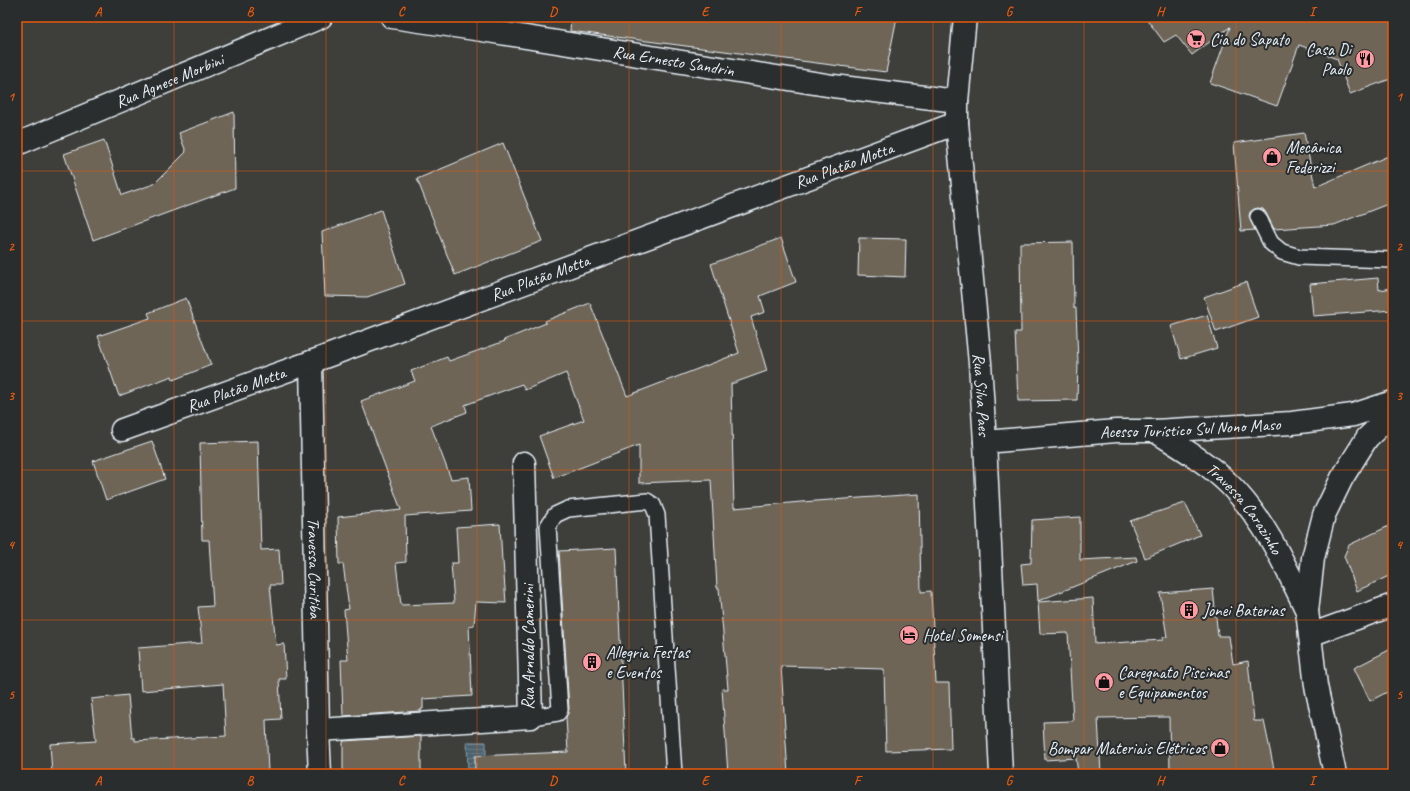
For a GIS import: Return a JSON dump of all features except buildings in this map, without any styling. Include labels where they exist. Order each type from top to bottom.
[{"type":"street","name":"Rua Agnese Morbini","points":[[17,144],[320,17]]},
{"type":"street","name":"Rua Ernesto Sandrin","points":[[392,17],[483,23],[833,86],[957,101]]},
{"type":"street","name":"Rua Silva Paes","points":[[965,17],[957,101],[957,123],[980,363],[1001,774]]},
{"type":"street","name":"Rua Platão Motta","points":[[122,430],[311,362],[957,123]]},
{"type":"street","name":"Travessa Curitiba","points":[[311,362],[320,774]]},
{"type":"street","name":"Acesso Turístico Sul Nono Maso","points":[[985,442],[1108,432],[1155,431],[1292,423],[1354,415],[1393,402]]},
{"type":"street","name":"Travessa Carazinho","points":[[1335,774],[1316,686],[1307,611],[1313,558],[1324,515],[1342,478],[1368,438],[1393,413]]},
{"type":"street","name":"Travessa Carazinho","points":[[1155,431],[1206,465],[1229,484],[1249,506],[1264,527],[1280,555],[1307,611]]},
{"type":"street","name":"Rua Arnaldo Camerini","points":[[318,730],[531,717],[524,463]]},
{"type":"street","points":[[1310,635],[1393,604]]},
{"type":"lane","points":[[1258,217],[1271,243],[1282,252],[1299,257],[1393,260]]},
{"type":"lane","points":[[531,717],[554,715],[560,710],[548,526],[555,515],[568,509],[647,501],[653,505],[657,515],[674,774]]},
{"type":"water","points":[[467,742],[486,742],[486,774],[468,774]]},
{"type":"place","name":"Cia do Sapato","points":[[1196,39]]},
{"type":"place","name":"Casa Di Paolo","points":[[1365,59]]},
{"type":"place","name":"Mecânica Federizzi","points":[[1272,157]]},
{"type":"place","name":"Jonei Baterias","points":[[1189,610]]},
{"type":"place","name":"Hotel Somensi","points":[[909,635]]},
{"type":"place","name":"Allegria Festas e Eventos","points":[[592,662]]},
{"type":"place","name":"Caregnato Piscinas e Equipamentos","points":[[1104,682]]},
{"type":"place","name":"Bompar Materiais Elétricos","points":[[1220,748]]}]
